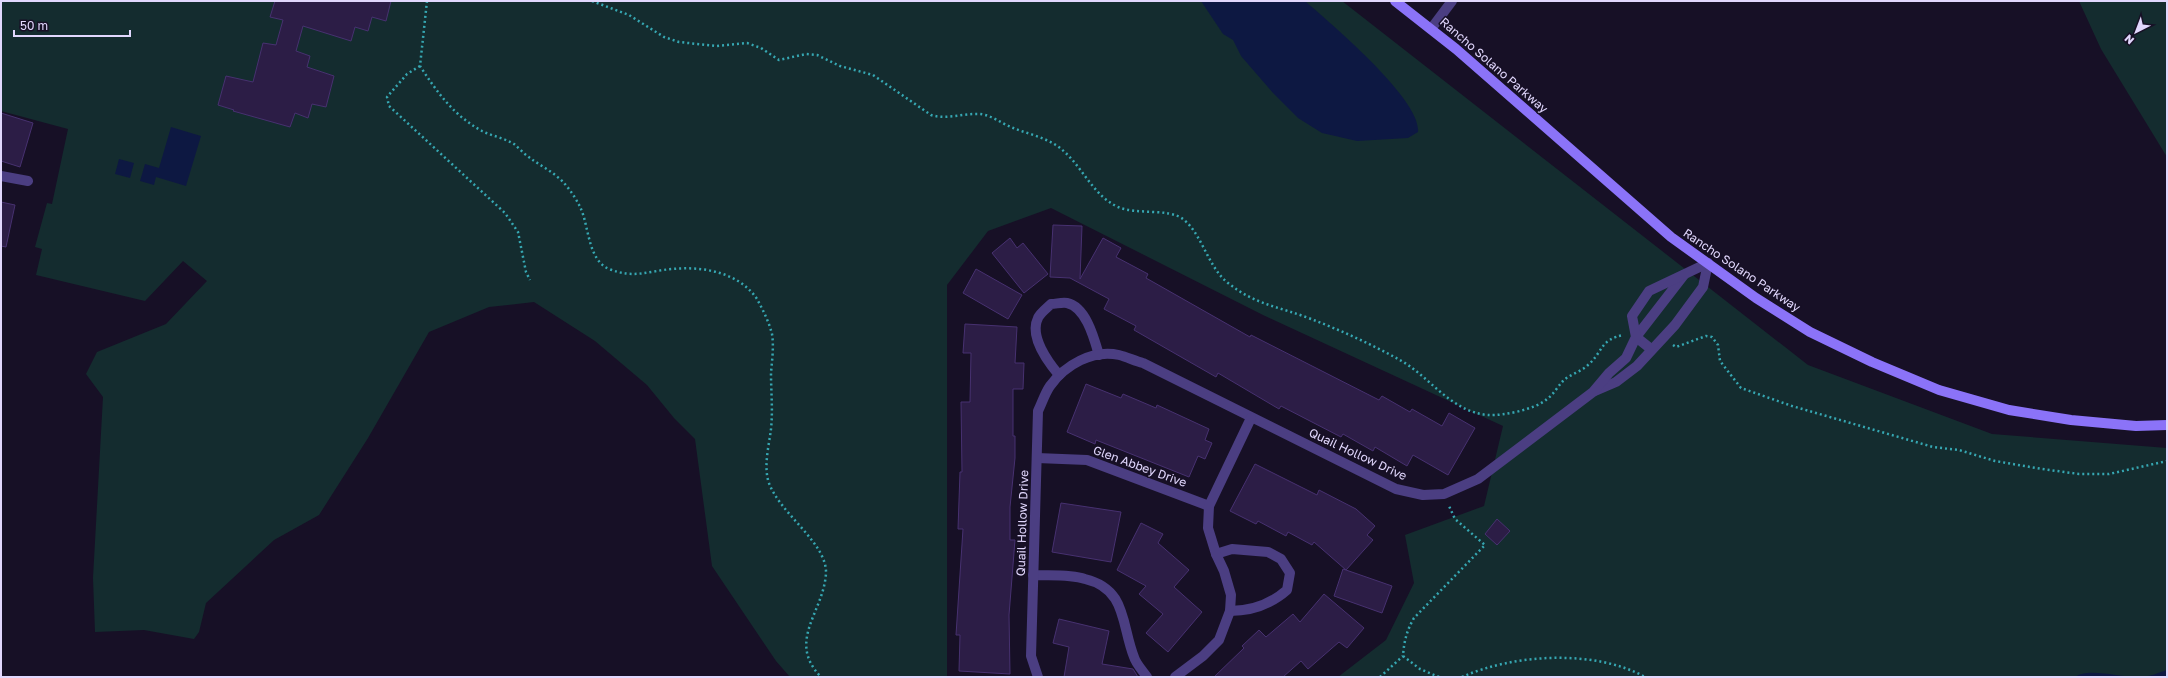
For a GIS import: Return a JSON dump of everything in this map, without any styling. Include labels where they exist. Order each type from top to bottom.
[{"type":"street","name":"Rancho Solano Parkway","points":[[1395,1],[1431,29],[1671,237],[1756,298],[1810,332],[1872,362],[1939,390],[2009,410],[2071,420],[2136,426],[2167,425]]},
{"type":"street","points":[[1431,29],[1452,1]]},
{"type":"street","points":[[1,176],[28,181]]},
{"type":"street","points":[[1651,349],[1636,337],[1632,316],[1649,291],[1686,272],[1708,263]]},
{"type":"street","name":"Quail Hollow Drive","points":[[1593,392],[1616,382],[1637,366],[1663,337],[1703,287],[1708,263]]},
{"type":"street","name":"Quail Hollow Drive","points":[[1038,677],[1031,656],[1038,411],[1048,387],[1059,375],[1076,362],[1099,355],[1118,355],[1142,363],[1251,418],[1396,488],[1423,495],[1444,494],[1478,480],[1593,392],[1609,373],[1626,358],[1636,337],[1686,272]]},
{"type":"street","points":[[1059,375],[1049,364],[1036,335],[1038,318],[1051,304],[1068,303],[1081,312],[1093,336],[1099,355]]},
{"type":"street","points":[[1174,677],[1203,656],[1219,640],[1230,611],[1229,589],[1208,528],[1209,506],[1251,418]]},
{"type":"street","name":"Glen Abbey Drive","points":[[1037,458],[1087,460],[1209,506]]},
{"type":"street","points":[[1216,554],[1232,549],[1268,552],[1281,559],[1290,573],[1287,590],[1274,601],[1243,611],[1230,611]]},
{"type":"street","points":[[1033,575],[1084,578],[1097,583],[1112,594],[1120,605],[1134,658],[1147,677]]},
{"type":"path","points":[[427,1],[420,66],[449,106],[465,120],[482,131],[513,144],[563,182],[581,210],[592,246],[599,260],[606,268],[623,274],[638,275],[670,269],[690,268],[710,270],[728,276],[742,283],[756,297],[767,318],[772,336],[772,415],[767,463],[768,479],[773,493],[796,523],[815,544],[824,558],[824,586],[806,635],[806,651],[809,663],[820,677]]},
{"type":"path","points":[[592,1],[629,15],[664,37],[679,42],[716,46],[748,43],[761,48],[779,60],[806,54],[817,55],[840,66],[873,75],[931,115],[940,117],[981,114],[1046,140],[1061,149],[1106,199],[1118,207],[1135,212],[1173,214],[1183,219],[1193,231],[1209,260],[1220,276],[1230,284],[1263,304],[1313,320],[1398,358],[1413,368],[1448,398],[1466,409],[1488,415],[1534,408],[1546,401],[1564,380],[1589,365],[1604,343],[1613,337],[1624,335],[1636,337]]},
{"type":"path","points":[[420,66],[407,74],[387,97],[389,106],[505,213],[518,232],[526,272],[530,280]]},
{"type":"path","points":[[1663,337],[1676,347],[1706,336],[1712,337],[1718,345],[1720,360],[1741,388],[1792,406],[1933,448],[1959,450],[1995,461],[2080,474],[2109,474],[2167,461]]},
{"type":"path","points":[[1380,677],[1403,656],[1404,642],[1408,628],[1414,618],[1485,545],[1455,519],[1444,494]]},
{"type":"path","points":[[1403,656],[1420,669],[1439,677]]},
{"type":"path","points":[[1462,677],[1491,666],[1572,658],[1615,665],[1645,677]]},
{"type":"green space","points":[[1,1],[1342,1],[1808,365],[1992,434],[2167,448],[2167,677],[1338,677],[1386,640],[1414,583],[1405,535],[1484,506],[1503,426],[1263,315],[1051,208],[988,231],[947,285],[947,677],[790,677],[776,661],[712,566],[695,439],[674,418],[647,385],[595,341],[534,302],[489,307],[429,332],[368,438],[319,515],[274,540],[206,603],[199,632],[194,639],[144,630],[95,632],[93,578],[103,397],[86,374],[97,352],[166,324],[207,281],[183,261],[145,301],[36,275],[42,249],[35,247],[47,203],[52,204],[68,129],[1,111]]},
{"type":"green space","points":[[2079,1],[2167,1],[2167,157],[2101,49]]},
{"type":"water","points":[[1201,1],[1305,1],[1334,26],[1391,82],[1406,101],[1415,118],[1418,132],[1408,138],[1357,141],[1322,133],[1298,118],[1273,93],[1241,56],[1233,40],[1223,34]]},
{"type":"water","points":[[171,127],[201,136],[186,186],[156,177],[154,185],[140,181],[145,164],[159,168]]},
{"type":"water","points":[[119,159],[134,163],[130,178],[115,174]]},
{"type":"water","points":[[2167,670],[2167,677],[2140,677],[2150,676]]},
{"type":"water","points":[[2097,673],[2133,677],[2075,677],[2081,674]]},
{"type":"building","points":[[275,1],[391,1],[386,21],[372,17],[368,31],[355,27],[351,41],[303,26],[296,51],[310,56],[307,67],[334,76],[326,107],[312,104],[308,118],[295,113],[290,127],[233,111],[234,110],[218,105],[226,76],[253,82],[263,43],[276,45],[283,20],[270,17]]},
{"type":"building","points":[[1,113],[33,123],[20,167],[1,161]]},
{"type":"building","points":[[1,202],[15,205],[6,247],[1,246]]},
{"type":"building","points":[[1053,225],[1082,226],[1080,279],[1103,238],[1121,248],[1116,257],[1148,274],[1146,278],[1250,337],[1251,335],[1379,400],[1382,396],[1410,412],[1412,409],[1442,426],[1449,413],[1475,428],[1448,475],[1413,455],[1407,466],[1375,447],[1373,451],[1343,434],[1341,437],[1281,406],[1279,409],[1218,373],[1216,377],[1134,330],[1136,326],[1104,309],[1109,299],[1070,278],[1050,277]]},
{"type":"building","points":[[1010,238],[1017,248],[1023,243],[1048,274],[1024,293],[992,253]]},
{"type":"building","points":[[976,269],[1022,295],[1008,319],[963,293]]},
{"type":"building","points":[[965,324],[1017,327],[1015,363],[1024,363],[1023,389],[1013,389],[1013,436],[1015,436],[1015,458],[1010,507],[1010,540],[1015,540],[1009,615],[1010,674],[959,671],[960,635],[956,635],[963,529],[958,529],[960,472],[962,472],[961,402],[970,402],[971,353],[963,353]]},
{"type":"building","points":[[1086,384],[1121,398],[1123,394],[1156,408],[1157,405],[1209,429],[1205,440],[1212,443],[1205,459],[1198,456],[1189,477],[1096,440],[1095,444],[1067,432]]},
{"type":"building","points":[[1255,464],[1317,495],[1319,490],[1356,509],[1375,526],[1367,535],[1373,540],[1346,570],[1314,542],[1312,545],[1288,532],[1286,536],[1258,521],[1256,524],[1230,511]]},
{"type":"building","points":[[1061,503],[1121,512],[1111,562],[1052,552]]},
{"type":"building","points":[[1497,519],[1510,531],[1497,545],[1485,534]]},
{"type":"building","points":[[1141,523],[1163,534],[1158,543],[1189,570],[1174,587],[1202,612],[1168,652],[1146,633],[1163,614],[1139,594],[1146,586],[1117,570]]},
{"type":"building","points":[[1343,569],[1392,586],[1382,613],[1334,596]]},
{"type":"building","points":[[1324,594],[1364,628],[1347,648],[1339,642],[1308,669],[1301,661],[1283,677],[1214,677],[1244,648],[1242,646],[1259,630],[1266,637],[1293,614],[1300,622]]},
{"type":"building","points":[[1059,619],[1109,631],[1102,664],[1133,669],[1138,677],[1064,677],[1069,647],[1053,643]]}]
